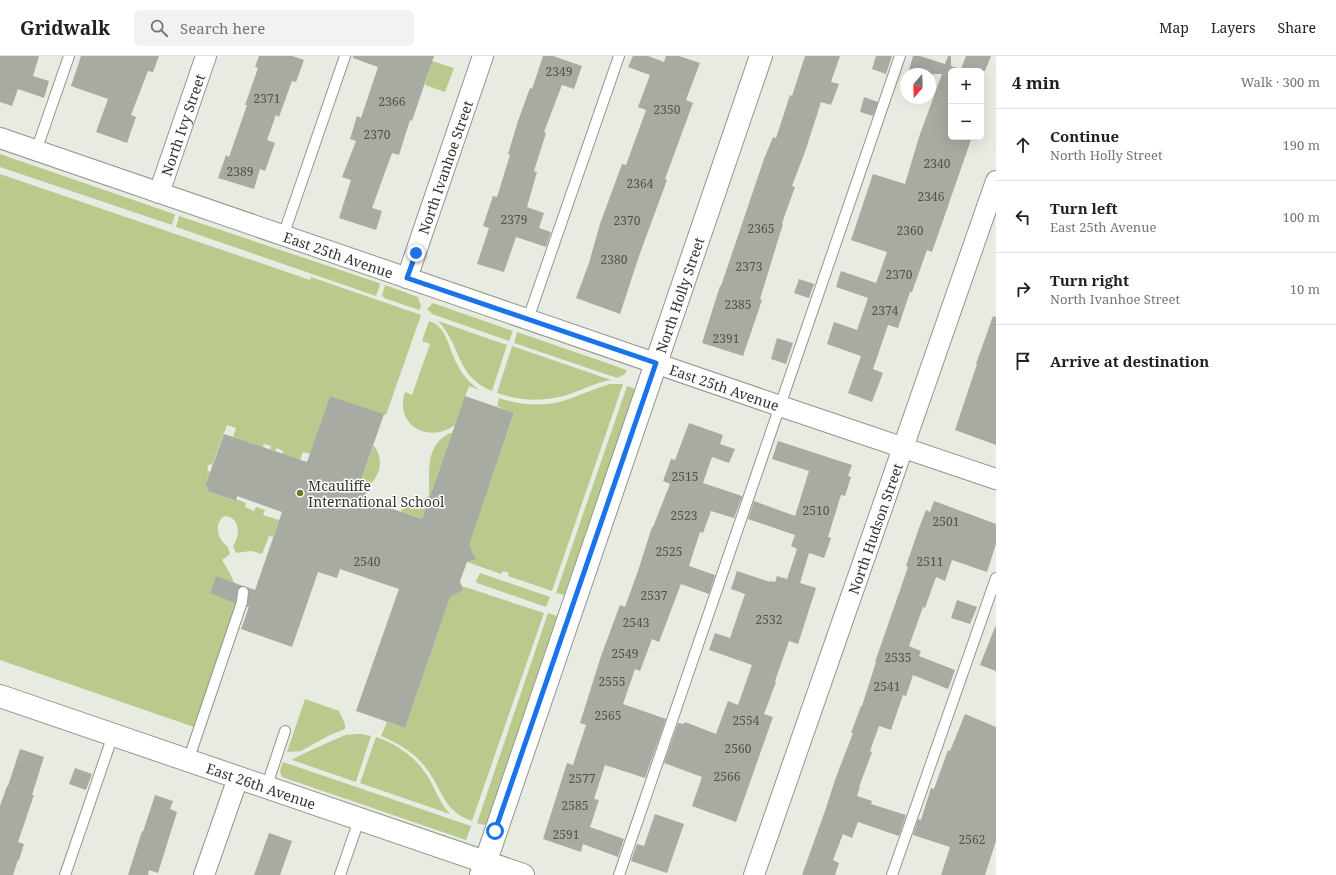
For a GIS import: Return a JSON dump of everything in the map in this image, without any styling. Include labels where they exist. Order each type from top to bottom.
[{"type":"street","name":"North Ivy Street","points":[[159,193],[206,56]]},
{"type":"street","name":"North Ivanhoe Street","points":[[407,278],[483,56]]},
{"type":"street","name":"North Holly Street","points":[[483,869],[761,56]]},
{"type":"street","name":"East 25th Avenue","points":[[0,138],[996,479]]},
{"type":"street","name":"North Hudson Street","points":[[754,875],[996,181]]},
{"type":"street","name":"East 26th Avenue","points":[[0,696],[359,820],[483,869],[522,875]]},
{"type":"street","points":[[204,875],[238,778]]},
{"type":"lane","points":[[36,151],[69,56]]},
{"type":"lane","points":[[283,236],[345,56]]},
{"type":"lane","points":[[528,319],[619,56]]},
{"type":"lane","points":[[619,875],[900,56]]},
{"type":"lane","points":[[892,875],[996,578]]},
{"type":"lane","points":[[188,761],[242,602],[243,592]]},
{"type":"lane","points":[[266,788],[285,731]]},
{"type":"lane","points":[[65,875],[113,735]]},
{"type":"lane","points":[[340,875],[359,820]]},
{"type":"green space","points":[[432,61],[454,68],[445,92],[425,85]]},
{"type":"green space","points":[[0,154],[174,214],[172,225],[0,167]]},
{"type":"green space","points":[[0,174],[310,280],[311,277],[421,315],[386,415],[330,396],[310,454],[303,452],[300,460],[282,454],[283,451],[277,448],[275,451],[270,449],[271,446],[264,444],[263,447],[233,437],[236,428],[227,425],[212,465],[209,464],[207,470],[210,472],[205,485],[209,487],[207,491],[235,501],[236,499],[246,503],[245,507],[254,511],[256,507],[265,510],[263,515],[279,520],[273,537],[269,536],[262,554],[251,551],[236,553],[233,546],[236,542],[238,532],[236,523],[233,519],[224,516],[219,524],[219,536],[228,547],[230,554],[222,560],[235,585],[237,602],[194,727],[0,660]]},
{"type":"green space","points":[[179,216],[379,283],[380,285],[376,296],[176,227]]},
{"type":"green space","points":[[385,285],[418,297],[421,307],[419,310],[384,298],[382,295]]},
{"type":"green space","points":[[433,303],[513,331],[509,341],[432,314],[427,309]]},
{"type":"green space","points":[[429,321],[440,328],[444,333],[461,372],[469,382],[479,390],[469,386],[455,425],[435,433],[425,432],[416,428],[409,422],[405,414],[403,404],[405,392],[412,395],[430,344],[422,341]]},
{"type":"green space","points":[[438,321],[507,345],[492,391],[480,385],[471,377],[460,360],[446,331]]},
{"type":"green space","points":[[517,332],[627,370],[625,374],[617,378],[514,343]]},
{"type":"green space","points":[[512,346],[611,380],[554,398],[535,400],[516,398],[497,393]]},
{"type":"green space","points":[[610,384],[623,384],[552,591],[508,576],[509,573],[503,571],[501,574],[467,562],[473,560],[474,555],[472,550],[467,549],[514,414],[497,406],[499,398],[525,404],[561,402]]},
{"type":"green space","points":[[627,386],[635,390],[564,595],[556,593]]},
{"type":"green space","points":[[452,433],[422,519],[402,512],[401,510],[429,496],[429,469],[432,452],[442,438]]},
{"type":"green space","points":[[373,446],[375,447],[380,459],[379,470],[374,480],[365,489],[359,487]]},
{"type":"green space","points":[[480,573],[550,597],[546,607],[477,583],[476,581]]},
{"type":"green space","points":[[462,586],[544,613],[472,821],[462,817],[449,806],[432,776],[417,758],[400,745],[381,736],[387,722],[405,728],[451,593],[461,591]]},
{"type":"green space","points":[[548,613],[557,616],[486,824],[484,825],[477,823]]},
{"type":"green space","points":[[305,699],[339,711],[345,724],[345,729],[330,735],[301,751],[287,752]]},
{"type":"green space","points":[[362,734],[371,736],[356,782],[292,760],[346,735]]},
{"type":"green space","points":[[376,737],[393,744],[415,760],[426,774],[442,803],[450,814],[360,783]]},
{"type":"green space","points":[[283,762],[471,826],[466,840],[282,777],[280,771]]},
{"type":"building","points":[[0,56],[39,56],[33,76],[49,81],[44,98],[18,89],[12,106],[0,102]]},
{"type":"building","points":[[81,56],[159,56],[153,72],[148,71],[131,115],[136,117],[127,143],[96,132],[108,99],[71,86]]},
{"type":"building","points":[[259,56],[292,56],[304,60],[296,82],[292,81],[279,117],[276,115],[267,140],[275,143],[265,171],[260,169],[254,189],[218,178],[226,155],[229,157],[247,105],[245,105],[258,68],[255,67]]},
{"type":"building","points":[[353,56],[434,56],[412,121],[410,120],[399,155],[392,153],[372,208],[382,211],[376,230],[339,218],[351,180],[342,177],[356,141],[350,139],[357,116],[361,118],[378,67],[353,58]]},
{"type":"building","points":[[543,56],[553,56],[582,66],[574,89],[562,85],[544,132],[546,133],[534,171],[537,172],[527,207],[544,213],[539,228],[551,232],[546,247],[516,237],[504,272],[477,264],[489,228],[483,226],[493,196],[497,197],[510,155],[508,154],[518,121],[530,88],[532,89]]},
{"type":"building","points":[[633,56],[648,56],[664,62],[666,56],[679,56],[700,63],[686,100],[693,103],[665,179],[667,180],[639,256],[620,314],[576,298],[589,263],[600,224],[622,164],[626,165],[646,110],[638,107],[650,75],[628,67]]},
{"type":"building","points":[[805,56],[840,56],[831,82],[839,84],[831,105],[821,102],[792,186],[795,187],[782,223],[783,224],[760,299],[762,300],[743,356],[702,343],[764,159],[773,137],[776,138]]},
{"type":"building","points":[[876,56],[892,56],[886,74],[872,69]]},
{"type":"building","points":[[913,56],[920,56],[945,64],[948,56],[951,56],[951,66],[958,68],[948,68],[948,140],[971,140],[932,252],[927,250],[912,292],[910,292],[898,328],[888,325],[873,369],[883,373],[872,402],[848,393],[861,356],[827,344],[834,322],[857,330],[868,298],[836,287],[841,271],[876,283],[887,252],[851,240],[873,174],[905,184],[919,137],[931,104],[936,104],[936,90],[942,74],[936,74],[936,68],[910,68]]},
{"type":"building","points":[[966,56],[991,56],[985,71],[984,68],[961,68]]},
{"type":"building","points":[[864,97],[878,102],[873,116],[860,112]]},
{"type":"building","points":[[799,279],[814,284],[809,298],[794,293]]},
{"type":"building","points":[[993,316],[996,317],[996,445],[955,430]]},
{"type":"building","points":[[777,338],[793,343],[786,364],[771,359]]},
{"type":"building","points":[[330,396],[384,414],[359,486],[367,489],[364,499],[422,519],[465,396],[514,413],[469,545],[476,559],[467,562],[460,581],[463,590],[450,597],[405,728],[356,711],[399,589],[340,569],[337,578],[318,572],[292,647],[241,629],[249,607],[247,607],[249,592],[247,587],[255,590],[282,512],[237,496],[236,501],[207,491],[209,487],[205,486],[224,434],[307,462]]},
{"type":"building","points":[[689,423],[723,435],[720,444],[735,449],[729,463],[712,457],[703,483],[742,497],[734,518],[711,511],[703,533],[700,532],[689,566],[715,575],[709,594],[681,584],[659,642],[652,639],[640,671],[635,669],[623,704],[666,719],[645,778],[605,765],[594,799],[599,800],[590,827],[624,839],[618,857],[583,844],[581,852],[543,839],[567,763],[573,765],[586,725],[580,723],[601,656],[620,605],[625,607],[652,527],[670,484],[663,481],[671,459],[675,460]]},
{"type":"building","points":[[778,441],[852,465],[848,476],[851,477],[845,496],[841,495],[828,537],[831,538],[824,558],[809,553],[800,583],[816,588],[798,644],[789,641],[775,681],[776,682],[764,714],[773,717],[736,822],[692,806],[702,777],[664,763],[678,723],[684,724],[685,722],[716,734],[728,701],[738,705],[752,665],[709,650],[715,633],[730,638],[745,594],[731,589],[737,571],[770,582],[775,582],[777,576],[787,579],[797,549],[791,546],[795,535],[748,519],[754,501],[795,516],[809,471],[772,459]]},
{"type":"building","points":[[934,501],[996,524],[996,544],[987,572],[952,560],[945,581],[936,577],[909,646],[921,651],[919,656],[955,670],[948,689],[913,675],[906,696],[903,695],[891,730],[879,726],[870,751],[872,752],[857,796],[872,801],[871,804],[906,815],[899,836],[858,822],[852,838],[843,834],[833,860],[839,863],[835,875],[802,875],[853,733],[851,733],[862,706],[875,662],[908,567],[906,566],[919,528],[926,510],[930,512]]},
{"type":"building","points":[[216,576],[243,586],[238,589],[235,603],[210,593]]},
{"type":"building","points":[[957,600],[977,607],[970,624],[951,618]]},
{"type":"building","points":[[996,627],[996,671],[980,665]]},
{"type":"building","points":[[965,714],[996,727],[996,841],[985,875],[941,875],[950,847],[913,835],[918,819],[921,820],[931,788],[934,789],[948,750],[950,751]]},
{"type":"building","points":[[20,749],[44,757],[32,795],[34,795],[18,842],[24,844],[19,860],[13,875],[0,875],[0,806]]},
{"type":"building","points":[[75,768],[92,774],[86,790],[69,784]]},
{"type":"building","points":[[155,795],[173,801],[170,809],[177,812],[158,873],[149,870],[148,875],[128,875],[142,831],[143,832]]},
{"type":"building","points":[[655,814],[684,824],[667,873],[631,861],[637,844],[644,846]]},
{"type":"building","points":[[269,833],[292,841],[280,875],[254,875]]},
{"type":"place","name":"Mcauliffe International School","points":[[300,493]]},
{"type":"route","points":[[416,253],[407,278],[656,363],[495,831]]}]
